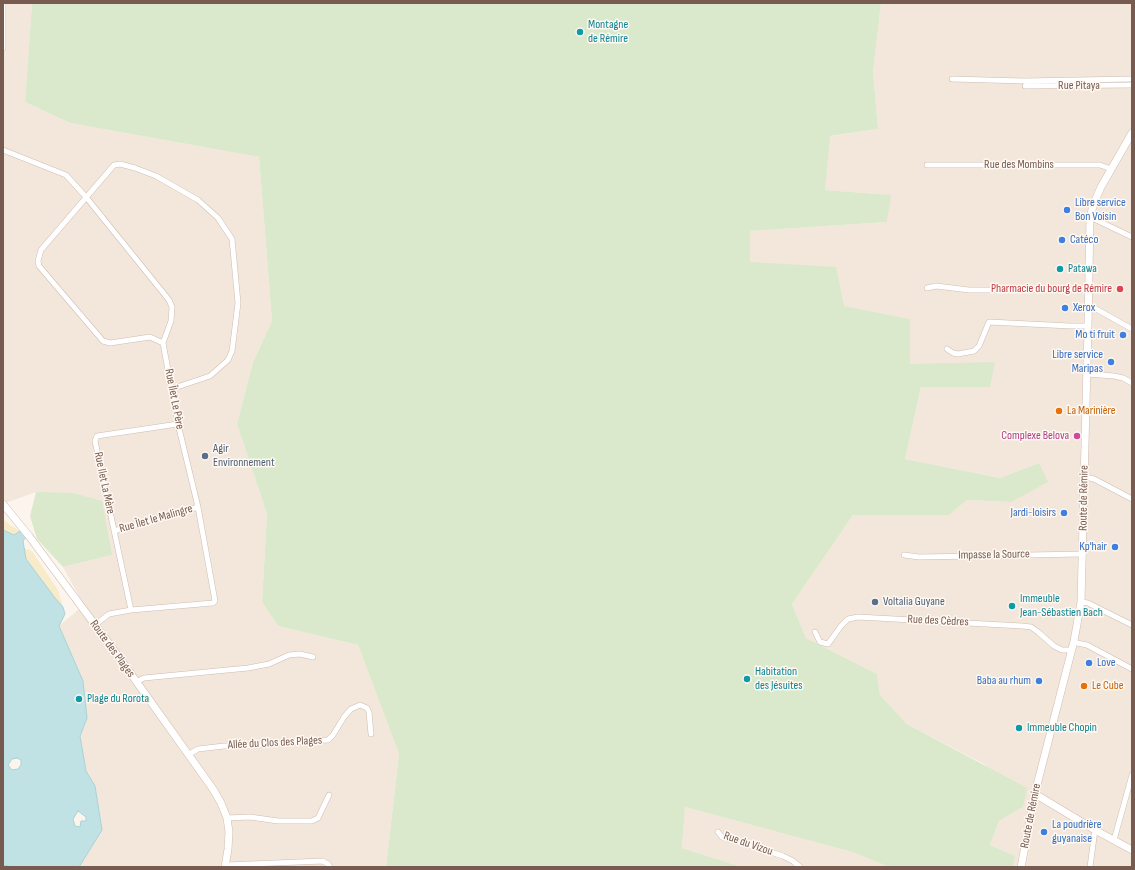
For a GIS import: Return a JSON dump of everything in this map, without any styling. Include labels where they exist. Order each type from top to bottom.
[{"type":"main road","name":"Route de Rémire","points":[[1022,867],[1035,794],[1074,641],[1081,602],[1090,217],[1094,203],[1111,169],[1131,137]]},
{"type":"main road","name":"Route des Plages","points":[[3,504],[20,524],[95,625],[213,789],[221,803],[229,832],[225,866]]},
{"type":"main road","points":[[1035,794],[1132,850]]},
{"type":"street","points":[[3,3],[3,48]]},
{"type":"street","points":[[952,79],[1024,81],[1132,79]]},
{"type":"street","name":"Rue Pitaya","points":[[1026,86],[1132,85]]},
{"type":"street","name":"Rue Îlet Le Père","points":[[3,150],[66,175],[86,197],[169,300],[172,307],[171,321],[163,343],[178,424],[198,507],[215,601],[213,603],[131,610],[109,614],[95,625]]},
{"type":"street","points":[[163,343],[150,337],[110,343],[103,342],[39,266],[38,261],[41,250],[114,165],[120,164],[156,176],[198,200],[218,218],[232,239],[238,303],[232,351],[228,360],[210,376],[171,389]]},
{"type":"street","name":"Rue des Mombins","points":[[927,165],[1100,165],[1111,169]]},
{"type":"street","points":[[1090,217],[1132,237]]},
{"type":"street","points":[[927,288],[936,286],[969,290],[1085,290],[1088,288]]},
{"type":"street","points":[[1088,305],[1132,329]]},
{"type":"street","points":[[948,349],[953,353],[958,354],[974,351],[979,346],[989,322],[1088,326]]},
{"type":"street","points":[[1087,374],[1114,376],[1123,378],[1132,383]]},
{"type":"street","name":"Rue Ilet La Mère","points":[[131,610],[95,441],[97,436],[178,424]]},
{"type":"street","points":[[1085,477],[1094,479],[1132,499]]},
{"type":"street","name":"Rue Îlet le Malingre","points":[[114,531],[198,507]]},
{"type":"street","name":"Impasse la Source","points":[[904,555],[919,557],[1083,554]]},
{"type":"street","points":[[1081,602],[1088,603],[1132,625]]},
{"type":"street","name":"Rue des Cèdres","points":[[815,632],[820,642],[828,644],[848,619],[858,617],[1022,626],[1031,627],[1062,650],[1071,650]]},
{"type":"street","points":[[1074,641],[1087,645],[1132,669]]},
{"type":"street","points":[[136,682],[144,678],[248,668],[269,664],[289,655],[300,654],[313,657]]},
{"type":"street","name":"Allée du Clos des Plages","points":[[188,755],[198,749],[224,746],[254,746],[328,740],[351,709],[360,705],[367,708],[369,712],[371,734]]},
{"type":"street","points":[[1114,840],[1132,775]]},
{"type":"street","points":[[226,818],[250,817],[278,821],[312,821],[318,818],[322,812],[329,795]]},
{"type":"street","points":[[1090,867],[1095,830]]},
{"type":"street","name":"Rue du Vizou","points":[[718,832],[722,837],[783,856],[793,861],[800,867]]},
{"type":"street","points":[[225,866],[323,861],[330,867]]},
{"type":"shaded area","points":[[3,3],[32,3],[25,102],[70,123],[259,157],[272,321],[253,362],[237,424],[267,514],[262,602],[278,626],[358,645],[399,754],[386,867],[79,867],[102,830],[95,786],[86,771],[80,736],[87,718],[83,681],[59,626],[84,605],[63,567],[112,555],[36,492],[3,503]]},
{"type":"shaded area","points":[[881,3],[1132,3],[1132,867],[1013,867],[1015,856],[990,845],[999,821],[1023,807],[984,764],[907,724],[880,695],[877,674],[806,638],[792,604],[853,515],[949,515],[967,500],[1011,502],[1039,463],[1000,478],[905,459],[921,387],[990,387],[910,364],[910,319],[843,306],[750,262],[750,231],[887,222],[890,195],[825,190],[826,137],[878,129],[873,72]]},
{"type":"shaded area","points":[[685,807],[852,852],[889,867],[742,867],[682,848]]},
{"type":"green space","points":[[32,3],[881,3],[873,72],[878,129],[830,136],[825,190],[891,195],[887,222],[750,231],[750,262],[836,267],[844,306],[910,319],[910,364],[995,362],[990,387],[921,387],[905,459],[1000,478],[1039,463],[1048,482],[1011,502],[967,500],[949,515],[853,515],[792,604],[806,638],[877,674],[880,695],[907,724],[1027,788],[1023,807],[999,821],[990,845],[1015,856],[1013,867],[889,867],[852,852],[685,807],[682,848],[742,867],[386,867],[399,754],[358,645],[278,626],[262,602],[267,514],[237,424],[253,362],[272,321],[259,157],[70,123],[25,102]]},
{"type":"green space","points":[[36,492],[73,493],[102,501],[112,555],[63,567],[37,539],[30,516]]},
{"type":"sand","points":[[3,519],[20,531],[14,535],[5,532],[3,530]]},
{"type":"sand","name":"Plage du Rorota","points":[[24,548],[32,551],[58,590],[65,614],[59,626],[83,681],[87,718],[80,736],[86,771],[95,786],[87,776],[46,587],[26,558]]},
{"type":"water","points":[[3,530],[14,535],[20,531],[26,537],[23,541],[26,559],[63,607],[65,614],[59,626],[83,681],[87,718],[80,736],[86,771],[95,786],[102,830],[79,867],[11,867],[5,865],[3,867]],"holes":[[[17,758],[21,760],[21,765],[18,769],[12,770],[8,765],[12,759]],[[78,811],[86,817],[86,821],[81,821],[80,827],[75,826],[73,819]]]},
{"type":"place","name":"Montagne de Rémire","points":[[580,32]]},
{"type":"place","name":"Libre service Bon Voisin","points":[[1067,210]]},
{"type":"place","name":"Catéco","points":[[1062,240]]},
{"type":"place","name":"Patawa","points":[[1060,269]]},
{"type":"place","name":"Pharmacie du bourg de Rémire","points":[[1120,289]]},
{"type":"place","name":"Xerox","points":[[1065,308]]},
{"type":"place","name":"Mo ti fruit","points":[[1123,335]]},
{"type":"place","name":"Libre service Maripas","points":[[1111,362]]},
{"type":"place","name":"La Marinière","points":[[1059,411]]},
{"type":"place","name":"Complexe Belova","points":[[1077,436]]},
{"type":"place","name":"Agir Environnement","points":[[205,456]]},
{"type":"place","name":"Jardi-loisirs","points":[[1064,513]]},
{"type":"place","name":"Kp'hair","points":[[1115,547]]},
{"type":"place","name":"Voltalia Guyane","points":[[875,602]]},
{"type":"place","name":"Immeuble Jean-Sébastien Bach","points":[[1012,606]]},
{"type":"place","name":"Love","points":[[1089,663]]},
{"type":"place","name":"Habitation des Jésuites","points":[[747,679]]},
{"type":"place","name":"Baba au rhum","points":[[1039,681]]},
{"type":"place","name":"Le Cube","points":[[1084,686]]},
{"type":"place","name":"Plage du Rorota","points":[[79,699]]},
{"type":"place","name":"Immeuble Chopin","points":[[1019,728]]},
{"type":"place","name":"La poudrière guyanaise","points":[[1044,832]]}]
